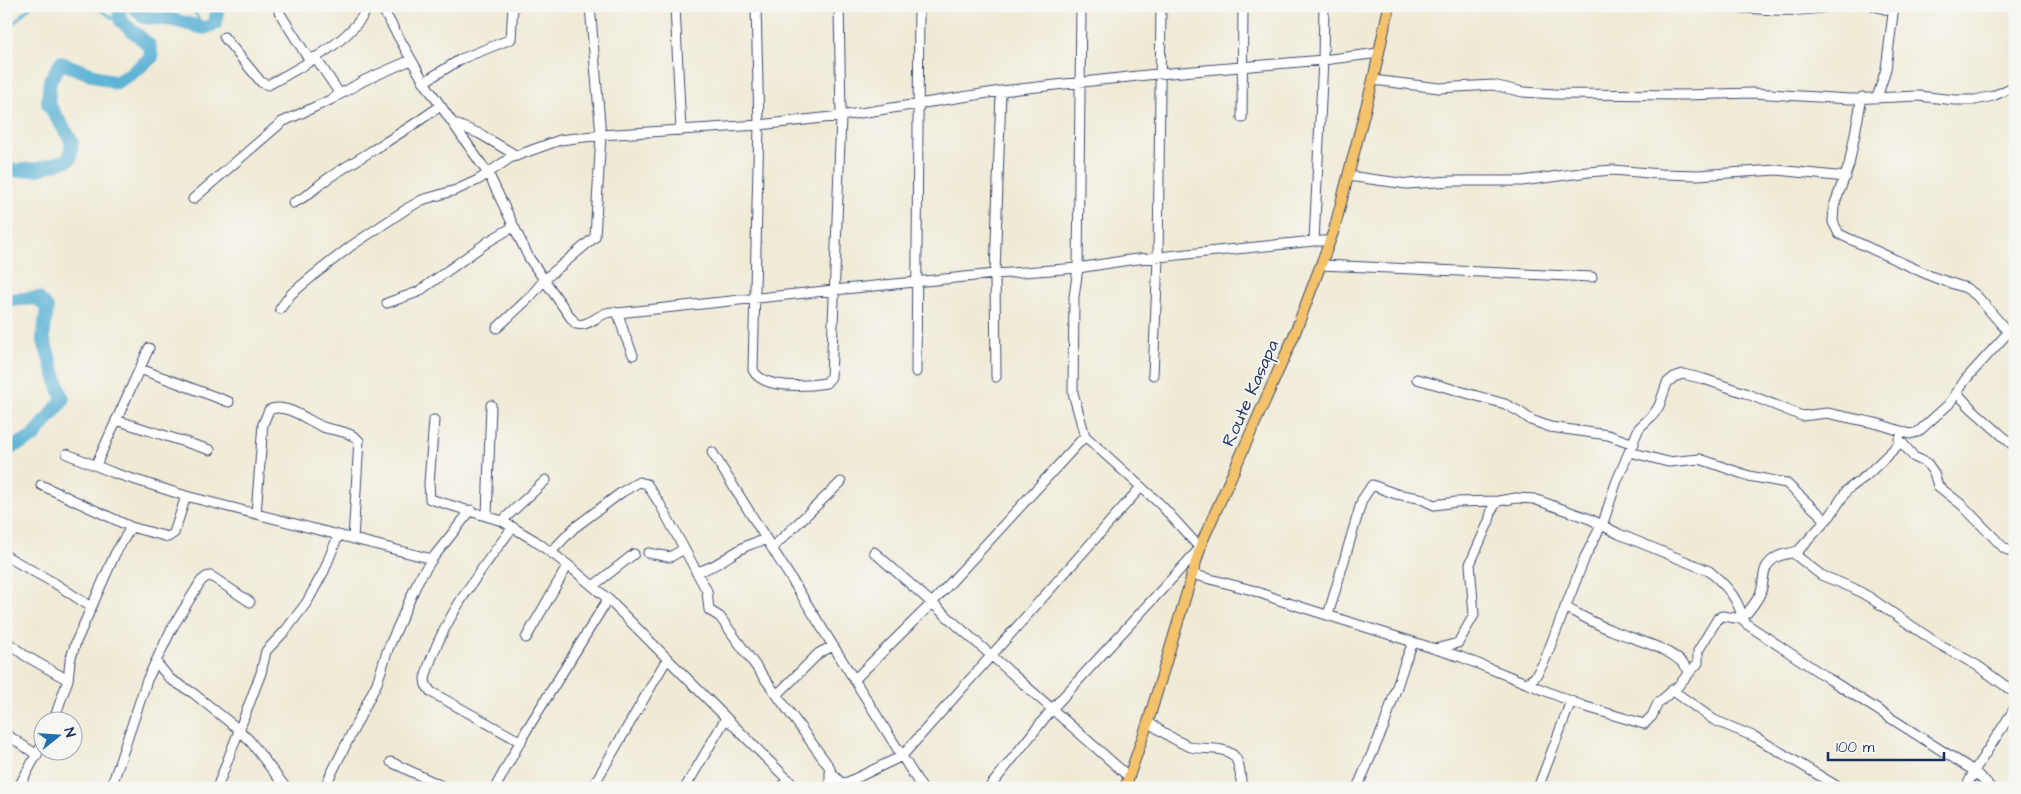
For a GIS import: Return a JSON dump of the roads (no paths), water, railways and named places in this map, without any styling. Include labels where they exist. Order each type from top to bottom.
[{"type":"main road","name":"Route Kasapa","points":[[1125,788],[1148,722],[1200,548],[1293,338],[1330,241],[1373,80],[1389,6]]},
{"type":"street","points":[[224,37],[264,85],[268,85],[313,59],[353,29],[360,22],[368,6]]},
{"type":"street","points":[[381,6],[424,82],[488,175],[530,258],[576,324],[585,325],[609,313],[995,274],[1078,268],[1314,241],[1330,241]]},
{"type":"street","points":[[424,82],[461,58],[511,39],[513,6]]},
{"type":"street","points":[[497,328],[530,298],[545,279],[595,237],[601,135],[590,6]]},
{"type":"street","points":[[675,6],[681,131]]},
{"type":"street","points":[[756,6],[759,125],[753,370],[762,381],[776,384],[813,385],[826,382],[831,377],[841,116],[839,6]]},
{"type":"street","points":[[916,372],[919,6]]},
{"type":"street","points":[[989,788],[1052,709],[1200,548],[1161,505],[1085,436],[1073,393],[1074,297],[1078,268],[1081,6]]},
{"type":"street","points":[[1153,375],[1158,258],[1161,6]]},
{"type":"street","points":[[1242,118],[1243,6]]},
{"type":"street","points":[[1314,241],[1324,6]]},
{"type":"street","points":[[1721,6],[1802,9],[1832,6]]},
{"type":"street","points":[[1874,6],[1893,8],[1887,62],[1877,98]]},
{"type":"street","points":[[279,12],[340,94]]},
{"type":"street","points":[[280,309],[291,294],[314,275],[352,246],[408,208],[422,200],[456,190],[488,175],[510,158],[560,140],[601,135],[759,125],[841,116],[919,102],[1001,91],[1379,53]]},
{"type":"street","points":[[193,199],[282,122],[365,80],[411,60]]},
{"type":"street","points":[[1373,80],[1439,88],[1493,85],[1523,92],[1555,94],[1686,95],[1752,93],[1850,99],[1918,96],[1975,100],[1993,96],[2015,86]]},
{"type":"street","points":[[996,376],[995,274],[1001,91]]},
{"type":"street","points":[[1862,98],[1846,177],[1832,215],[1839,234],[1870,250],[1933,277],[1966,288],[1976,295],[2008,332]]},
{"type":"street","points":[[293,203],[307,196],[330,177],[407,130],[440,106]]},
{"type":"street","points":[[453,123],[480,134],[517,156]]},
{"type":"street","points":[[1348,176],[1407,184],[1452,181],[1522,181],[1613,170],[1653,174],[1697,175],[1777,170],[1846,177]]},
{"type":"street","points":[[387,304],[418,292],[489,240],[513,227]]},
{"type":"street","points":[[1321,265],[1592,277]]},
{"type":"street","points":[[618,313],[633,355]]},
{"type":"street","points":[[1527,683],[1535,677],[1544,662],[1585,557],[1602,525],[1639,428],[1659,406],[1667,383],[1674,377],[1683,374],[1745,393],[1802,416],[1827,413],[1879,424],[1910,434],[1918,432],[1949,404],[1965,380],[2015,325]]},
{"type":"street","points":[[96,465],[149,348]]},
{"type":"street","points":[[140,369],[229,402]]},
{"type":"street","points":[[1417,379],[1504,404],[1531,420],[1550,427],[1608,435],[1632,448],[1668,462],[1700,459],[1748,476],[1786,483],[1826,520]]},
{"type":"street","points":[[1956,392],[2015,447]]},
{"type":"street","points":[[487,515],[491,405]]},
{"type":"street","points":[[256,514],[263,424],[269,410],[273,408],[289,411],[324,427],[353,436],[358,441],[353,540]]},
{"type":"street","points":[[116,420],[210,450]]},
{"type":"street","points":[[434,420],[430,498],[502,521],[568,565],[608,599],[796,788]]},
{"type":"street","points":[[1892,429],[1914,457],[1927,463],[1934,473],[1938,486],[1962,505],[2004,548],[2015,554]]},
{"type":"street","points":[[854,680],[932,604],[1085,436]]},
{"type":"street","points":[[1742,619],[1760,595],[1764,570],[1770,563],[1777,556],[1799,550],[1826,520],[1847,490],[1866,476],[1901,442]]},
{"type":"street","points":[[712,452],[922,788]]},
{"type":"street","points":[[67,454],[186,496],[432,559]]},
{"type":"street","points":[[502,521],[546,480]]},
{"type":"street","points":[[551,552],[574,528],[622,492],[640,482],[647,484],[708,593],[707,602],[709,610],[720,617],[830,768],[831,772],[841,783],[848,782],[902,756],[1141,487]]},
{"type":"street","points":[[696,572],[716,565],[749,544],[770,544],[841,482]]},
{"type":"street","points":[[42,485],[131,527],[151,534],[168,537],[174,533],[186,496]]},
{"type":"street","points":[[1328,615],[1362,500],[1372,485],[1396,494],[1419,498],[1434,505],[1516,498],[1534,499],[1602,525],[1709,571],[1720,580],[1737,602],[1742,619]]},
{"type":"street","points":[[1433,650],[1458,643],[1472,620],[1474,608],[1470,564],[1489,521],[1492,509],[1498,501]]},
{"type":"street","points":[[324,788],[377,683],[388,649],[406,605],[432,559],[471,510]]},
{"type":"street","points":[[57,712],[68,680],[70,661],[76,642],[115,554],[131,527]]},
{"type":"street","points":[[513,527],[461,601],[440,639],[425,679],[426,685],[431,692],[521,742]]},
{"type":"street","points":[[217,788],[261,673],[266,651],[286,630],[307,602],[324,571],[338,536]]},
{"type":"street","points":[[648,553],[670,557],[684,549]]},
{"type":"street","points":[[874,552],[1128,776]]},
{"type":"street","points":[[1793,553],[1821,575],[1853,588],[1869,597],[1937,643],[1978,666],[2015,693]]},
{"type":"street","points":[[593,586],[634,554]]},
{"type":"street","points":[[6,556],[56,584],[91,607]]},
{"type":"street","points":[[526,638],[568,565]]},
{"type":"street","points":[[1192,574],[1252,590],[1433,650],[1461,657],[1571,701],[1640,724],[1644,724],[1652,716],[1658,703],[1698,664],[1698,651],[1718,618],[1722,616],[1742,619],[1793,656],[1974,771],[1991,788]]},
{"type":"street","points":[[110,788],[147,680],[171,630],[206,576],[211,576],[250,602]]},
{"type":"street","points":[[495,788],[608,599]]},
{"type":"street","points":[[1565,607],[1609,630],[1658,648],[1682,661],[1690,672]]},
{"type":"street","points":[[6,642],[24,655],[68,680]]},
{"type":"street","points":[[1357,788],[1384,726],[1413,642]]},
{"type":"street","points":[[777,694],[819,653],[833,646]]},
{"type":"street","points":[[592,788],[666,658]]},
{"type":"street","points":[[156,662],[170,679],[193,693],[238,729],[250,741],[286,788]]},
{"type":"street","points":[[1672,690],[1714,720],[1755,737],[1840,788]]},
{"type":"street","points":[[1538,788],[1571,701]]},
{"type":"street","points":[[1966,788],[1974,771],[2014,711]]},
{"type":"street","points":[[685,788],[726,718]]},
{"type":"street","points":[[1148,722],[1183,744],[1226,752],[1232,755],[1238,762],[1242,788]]},
{"type":"street","points":[[6,734],[32,752]]},
{"type":"street","points":[[18,788],[33,762]]},
{"type":"street","points":[[391,762],[446,788]]},
{"type":"street","points":[[830,788],[831,772]]},
{"type":"street","points":[[781,788],[788,779]]},
{"type":"waterway","points":[[6,31],[31,6]]},
{"type":"waterway","points":[[95,6],[112,18],[121,21]]},
{"type":"waterway","points":[[6,163],[9,171],[38,169],[70,159],[72,142],[48,103],[50,80],[61,63],[115,83],[132,73],[152,57],[149,45],[121,21],[118,6]]},
{"type":"waterway","points":[[133,6],[144,17],[173,20],[204,28],[215,24],[218,6]]},
{"type":"waterway","points":[[191,6],[204,28]]},
{"type":"waterway","points":[[6,17],[13,22]]},
{"type":"waterway","points":[[6,300],[38,298],[47,308],[43,338],[63,400],[33,437],[6,450]]}]
